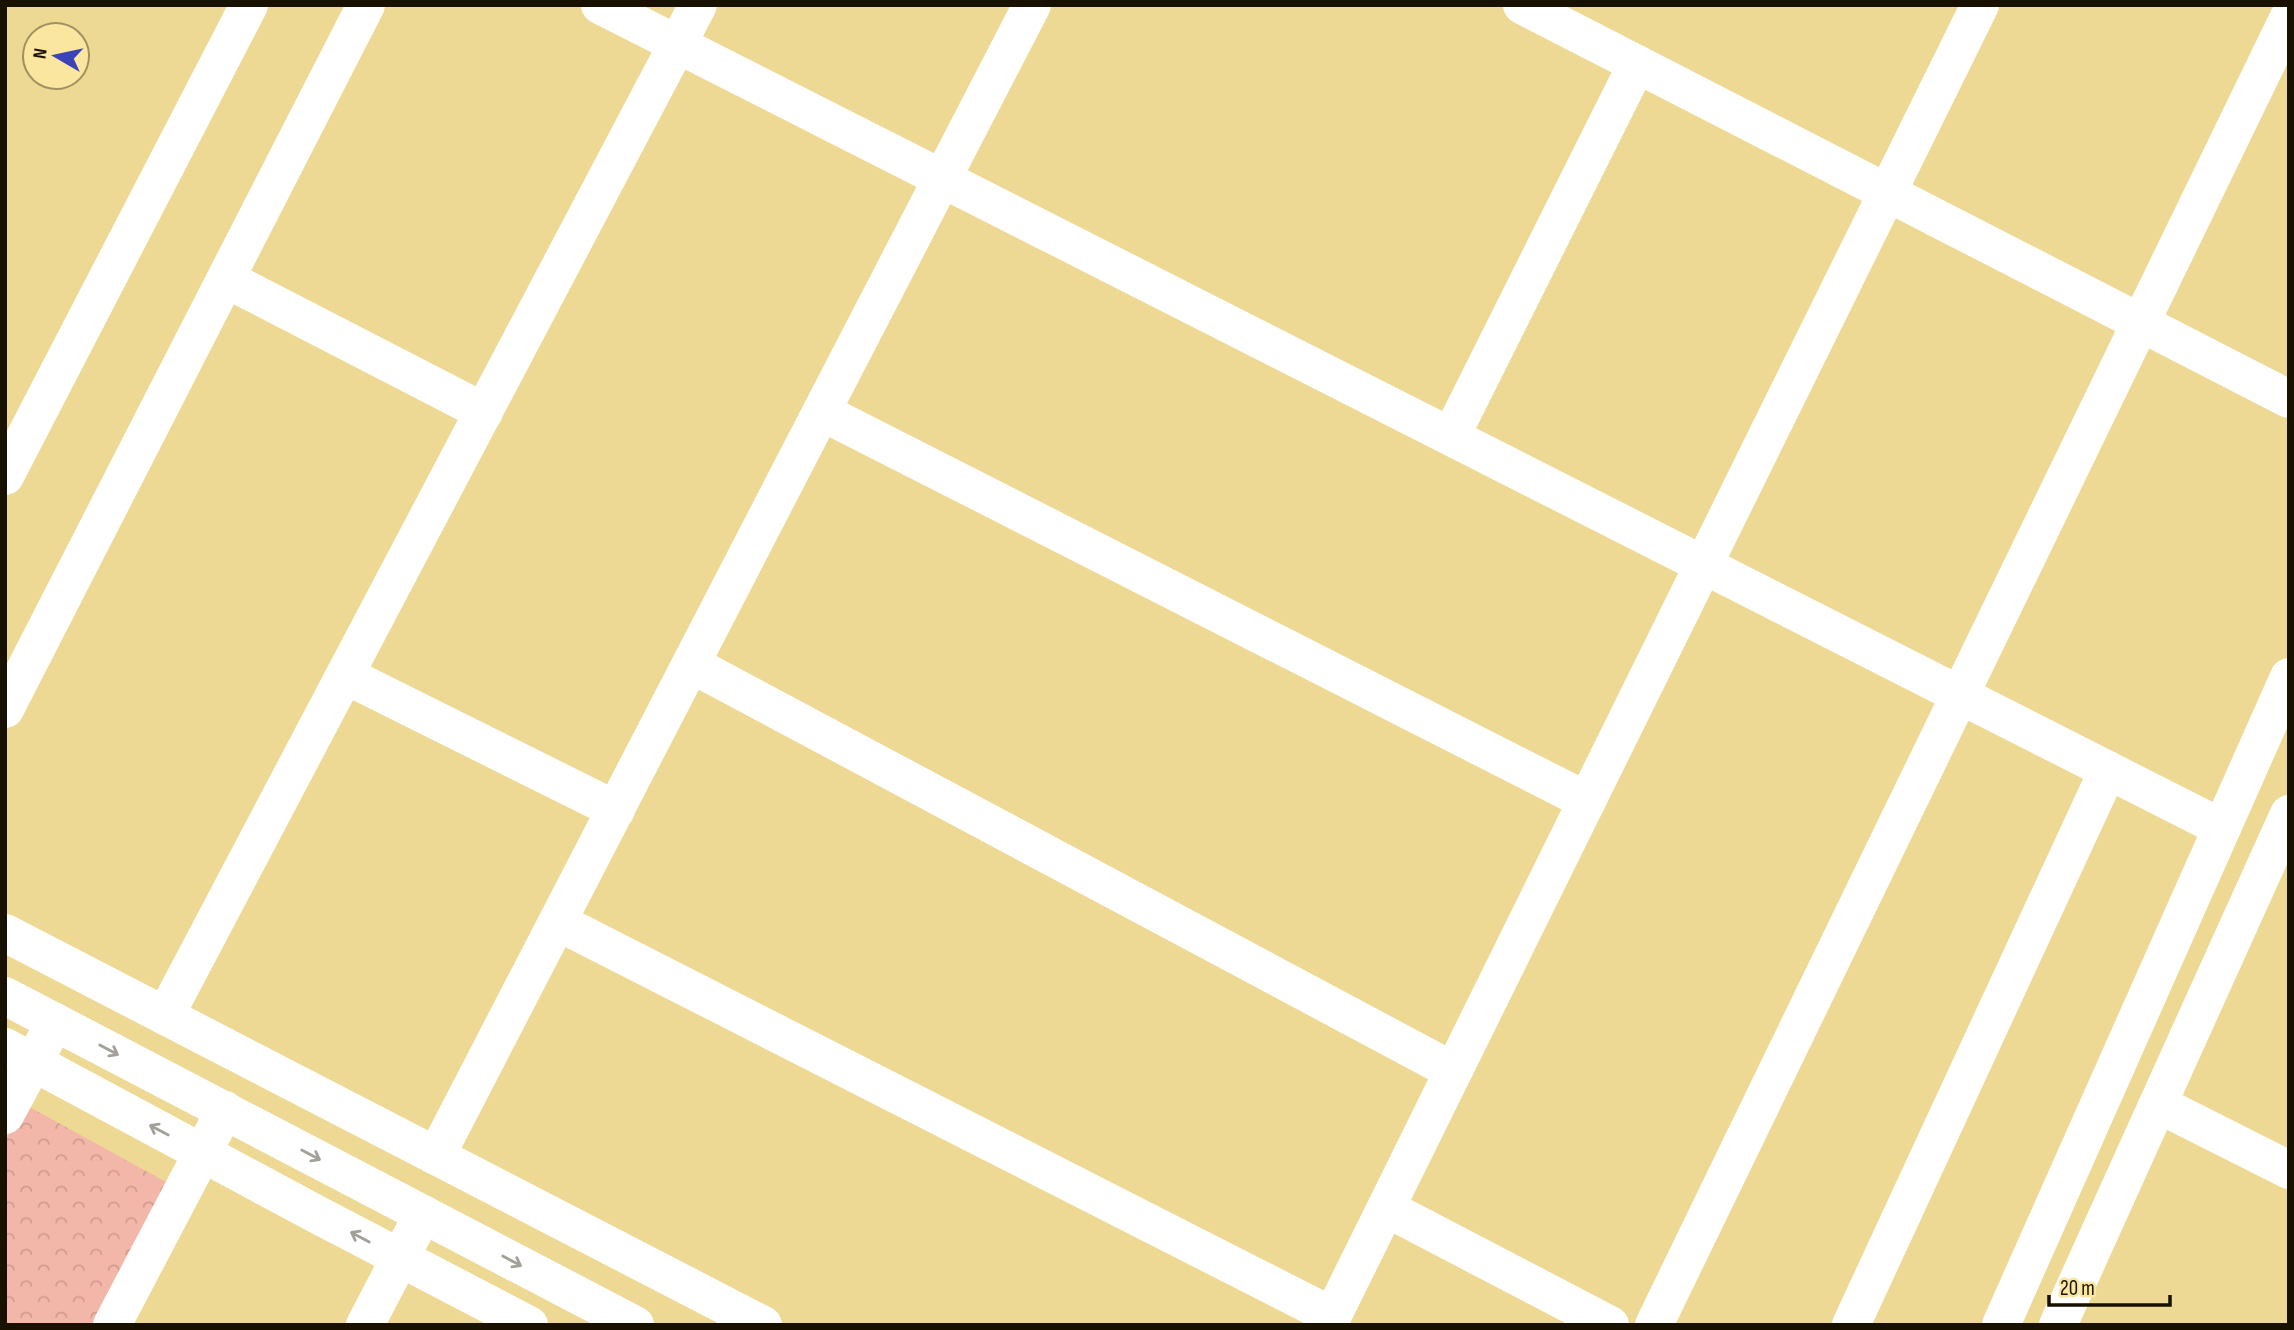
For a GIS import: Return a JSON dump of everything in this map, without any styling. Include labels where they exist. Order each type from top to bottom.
[{"type":"street","points":[[5,476],[249,5]]},
{"type":"street","points":[[5,709],[366,5]]},
{"type":"street","points":[[600,5],[2222,828]]},
{"type":"street","points":[[165,1016],[698,5]]},
{"type":"street","points":[[436,1156],[1032,5]]},
{"type":"street","points":[[1522,5],[2289,399]]},
{"type":"street","points":[[558,922],[1330,1320],[1980,5]]},
{"type":"street","points":[[1654,1325],[2289,18]]},
{"type":"street","points":[[1451,436],[1637,64]]},
{"type":"street","points":[[226,279],[484,412]]},
{"type":"street","points":[[822,412],[1587,801]]},
{"type":"street","points":[[691,664],[1454,1071]]},
{"type":"street","points":[[345,676],[616,810]]},
{"type":"street","points":[[2001,1325],[2289,677]]},
{"type":"street","points":[[1851,1325],[2108,770]]},
{"type":"street","points":[[2058,1325],[2289,814]]},
{"type":"street","points":[[5,933],[763,1325]]},
{"type":"street","points":[[5,996],[423,1214],[622,1322]]},
{"type":"street","points":[[5,1115],[19,1054],[55,1022]]},
{"type":"street","points":[[19,1054],[529,1325]]},
{"type":"street","points":[[2158,1104],[2289,1170]]},
{"type":"street","points":[[113,1325],[225,1111]]},
{"type":"street","points":[[1385,1208],[1610,1325]]},
{"type":"street","points":[[365,1325],[423,1214]]},
{"type":"green space","points":[[24,1104],[166,1182],[94,1325],[5,1325],[5,1142]]}]
